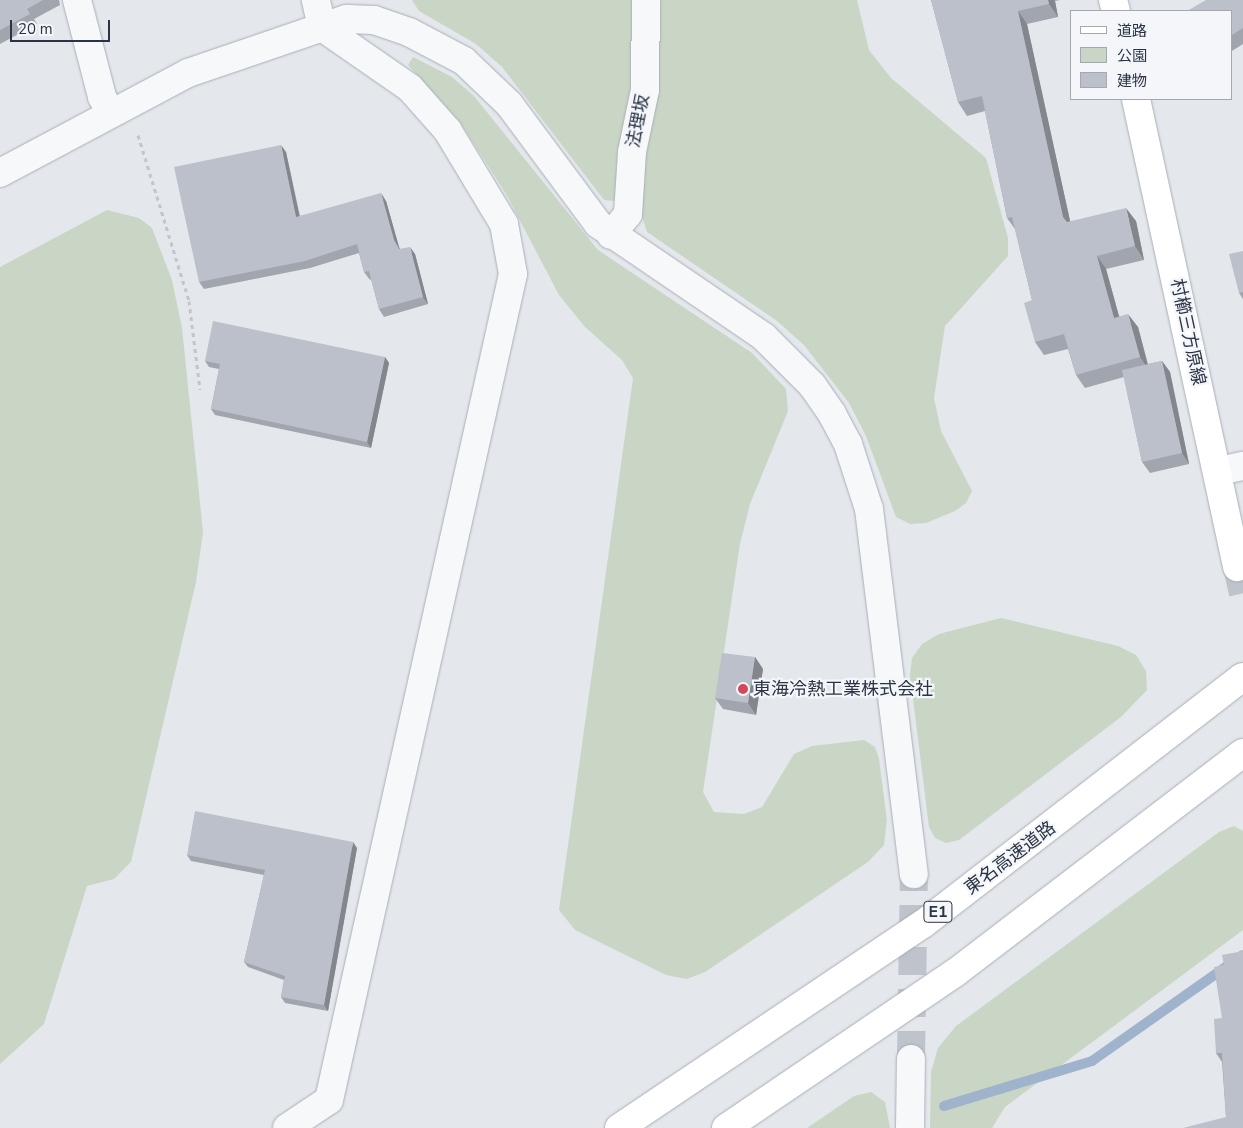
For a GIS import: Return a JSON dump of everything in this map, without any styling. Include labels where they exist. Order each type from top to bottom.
[{"type":"main road","name":"村櫛三方原線","points":[[1136,100],[1231,468],[1237,567]]},
{"type":"main road","name":"東名高速道路","points":[[619,1128],[922,924],[1243,677]]},
{"type":"main road","points":[[726,1128],[955,973],[1243,753]]},
{"type":"street","points":[[77,0],[102,97],[117,109]]},
{"type":"street","points":[[287,1128],[329,1100],[513,274],[504,224],[448,131],[410,88],[322,27],[316,0]]},
{"type":"street","name":"法理坂","points":[[611,235],[628,214],[632,152],[645,90],[646,0]]},
{"type":"street","points":[[0,173],[117,109],[230,55],[347,19],[374,20],[438,44],[464,61],[509,104],[587,211],[611,235],[764,337],[812,386],[848,444],[869,509],[914,874]]},
{"type":"street","points":[[910,1128],[911,1059]]},
{"type":"path","points":[[117,109],[134,123],[189,301],[200,389]]},
{"type":"green space","points":[[412,0],[636,0],[636,73],[615,201],[604,200],[502,67],[476,44],[419,11]]},
{"type":"green space","points":[[656,0],[857,0],[869,50],[891,78],[986,158],[1008,238],[1008,256],[945,326],[934,398],[941,431],[972,491],[966,503],[955,511],[926,523],[910,524],[896,517],[866,436],[849,403],[804,345],[777,321],[647,232],[638,205]]},
{"type":"green space","points":[[413,57],[452,77],[474,96],[598,250],[752,353],[786,389],[788,411],[750,504],[740,544],[703,792],[714,812],[744,814],[762,807],[794,754],[812,746],[864,740],[875,747],[879,759],[887,820],[884,845],[868,862],[705,972],[687,979],[666,975],[575,930],[559,910],[633,378],[622,360],[585,327],[559,295],[506,194],[460,122],[408,65]]},
{"type":"green space","points":[[107,210],[139,218],[152,228],[172,280],[182,328],[203,532],[196,582],[131,862],[114,879],[87,886],[44,1024],[0,1064],[0,267]]},
{"type":"green space","points":[[1001,618],[1118,646],[1136,655],[1146,671],[1147,690],[1121,717],[959,840],[946,843],[935,838],[929,827],[910,675],[912,658],[922,644],[939,634]]},
{"type":"green space","points":[[1234,826],[1243,831],[1243,930],[1005,1107],[992,1128],[930,1128],[931,1072],[938,1048],[956,1026],[1219,832]]},
{"type":"green space","points":[[871,1092],[885,1102],[890,1128],[807,1128],[854,1096]]},
{"type":"building","points":[[0,0],[43,0],[27,9],[30,14],[0,30]]},
{"type":"building","points":[[931,0],[1048,0],[1049,4],[1018,11],[1063,217],[1067,222],[1126,208],[1135,246],[1097,256],[1114,318],[1128,314],[1140,357],[1076,375],[1064,334],[1035,342],[1024,303],[1032,300],[1012,217],[1007,218],[982,96],[958,102]]},
{"type":"building","points":[[1206,0],[1243,0],[1243,28],[1233,34],[1233,10],[1189,10]]},
{"type":"building","points":[[281,145],[296,217],[381,193],[394,240],[399,249],[410,247],[423,297],[379,309],[369,271],[364,272],[357,244],[305,261],[199,282],[174,167]]},
{"type":"building","points":[[1243,251],[1243,292],[1239,293],[1229,254]]},
{"type":"building","points":[[213,321],[385,357],[367,442],[211,409],[220,364],[205,361]]},
{"type":"building","points":[[1162,361],[1182,453],[1142,462],[1122,370]]},
{"type":"building","points":[[722,653],[755,657],[748,703],[715,698]]},
{"type":"building","points":[[195,811],[353,842],[324,1005],[281,997],[285,976],[244,962],[265,870],[187,855]]},
{"type":"building","points":[[1243,951],[1243,1128],[1183,1128],[1226,1117],[1222,1053],[1216,1053],[1214,1019],[1222,1018],[1214,967],[1224,965],[1222,955]]},
{"type":"waterway","points":[[944,1106],[1092,1061],[1243,955]]},
{"type":"tunnel","points":[[1237,567],[1243,593]]},
{"type":"tunnel","points":[[911,1059],[914,874]]},
{"type":"place","name":"東海冷熱工業株式会社","points":[[743,689]]}]
